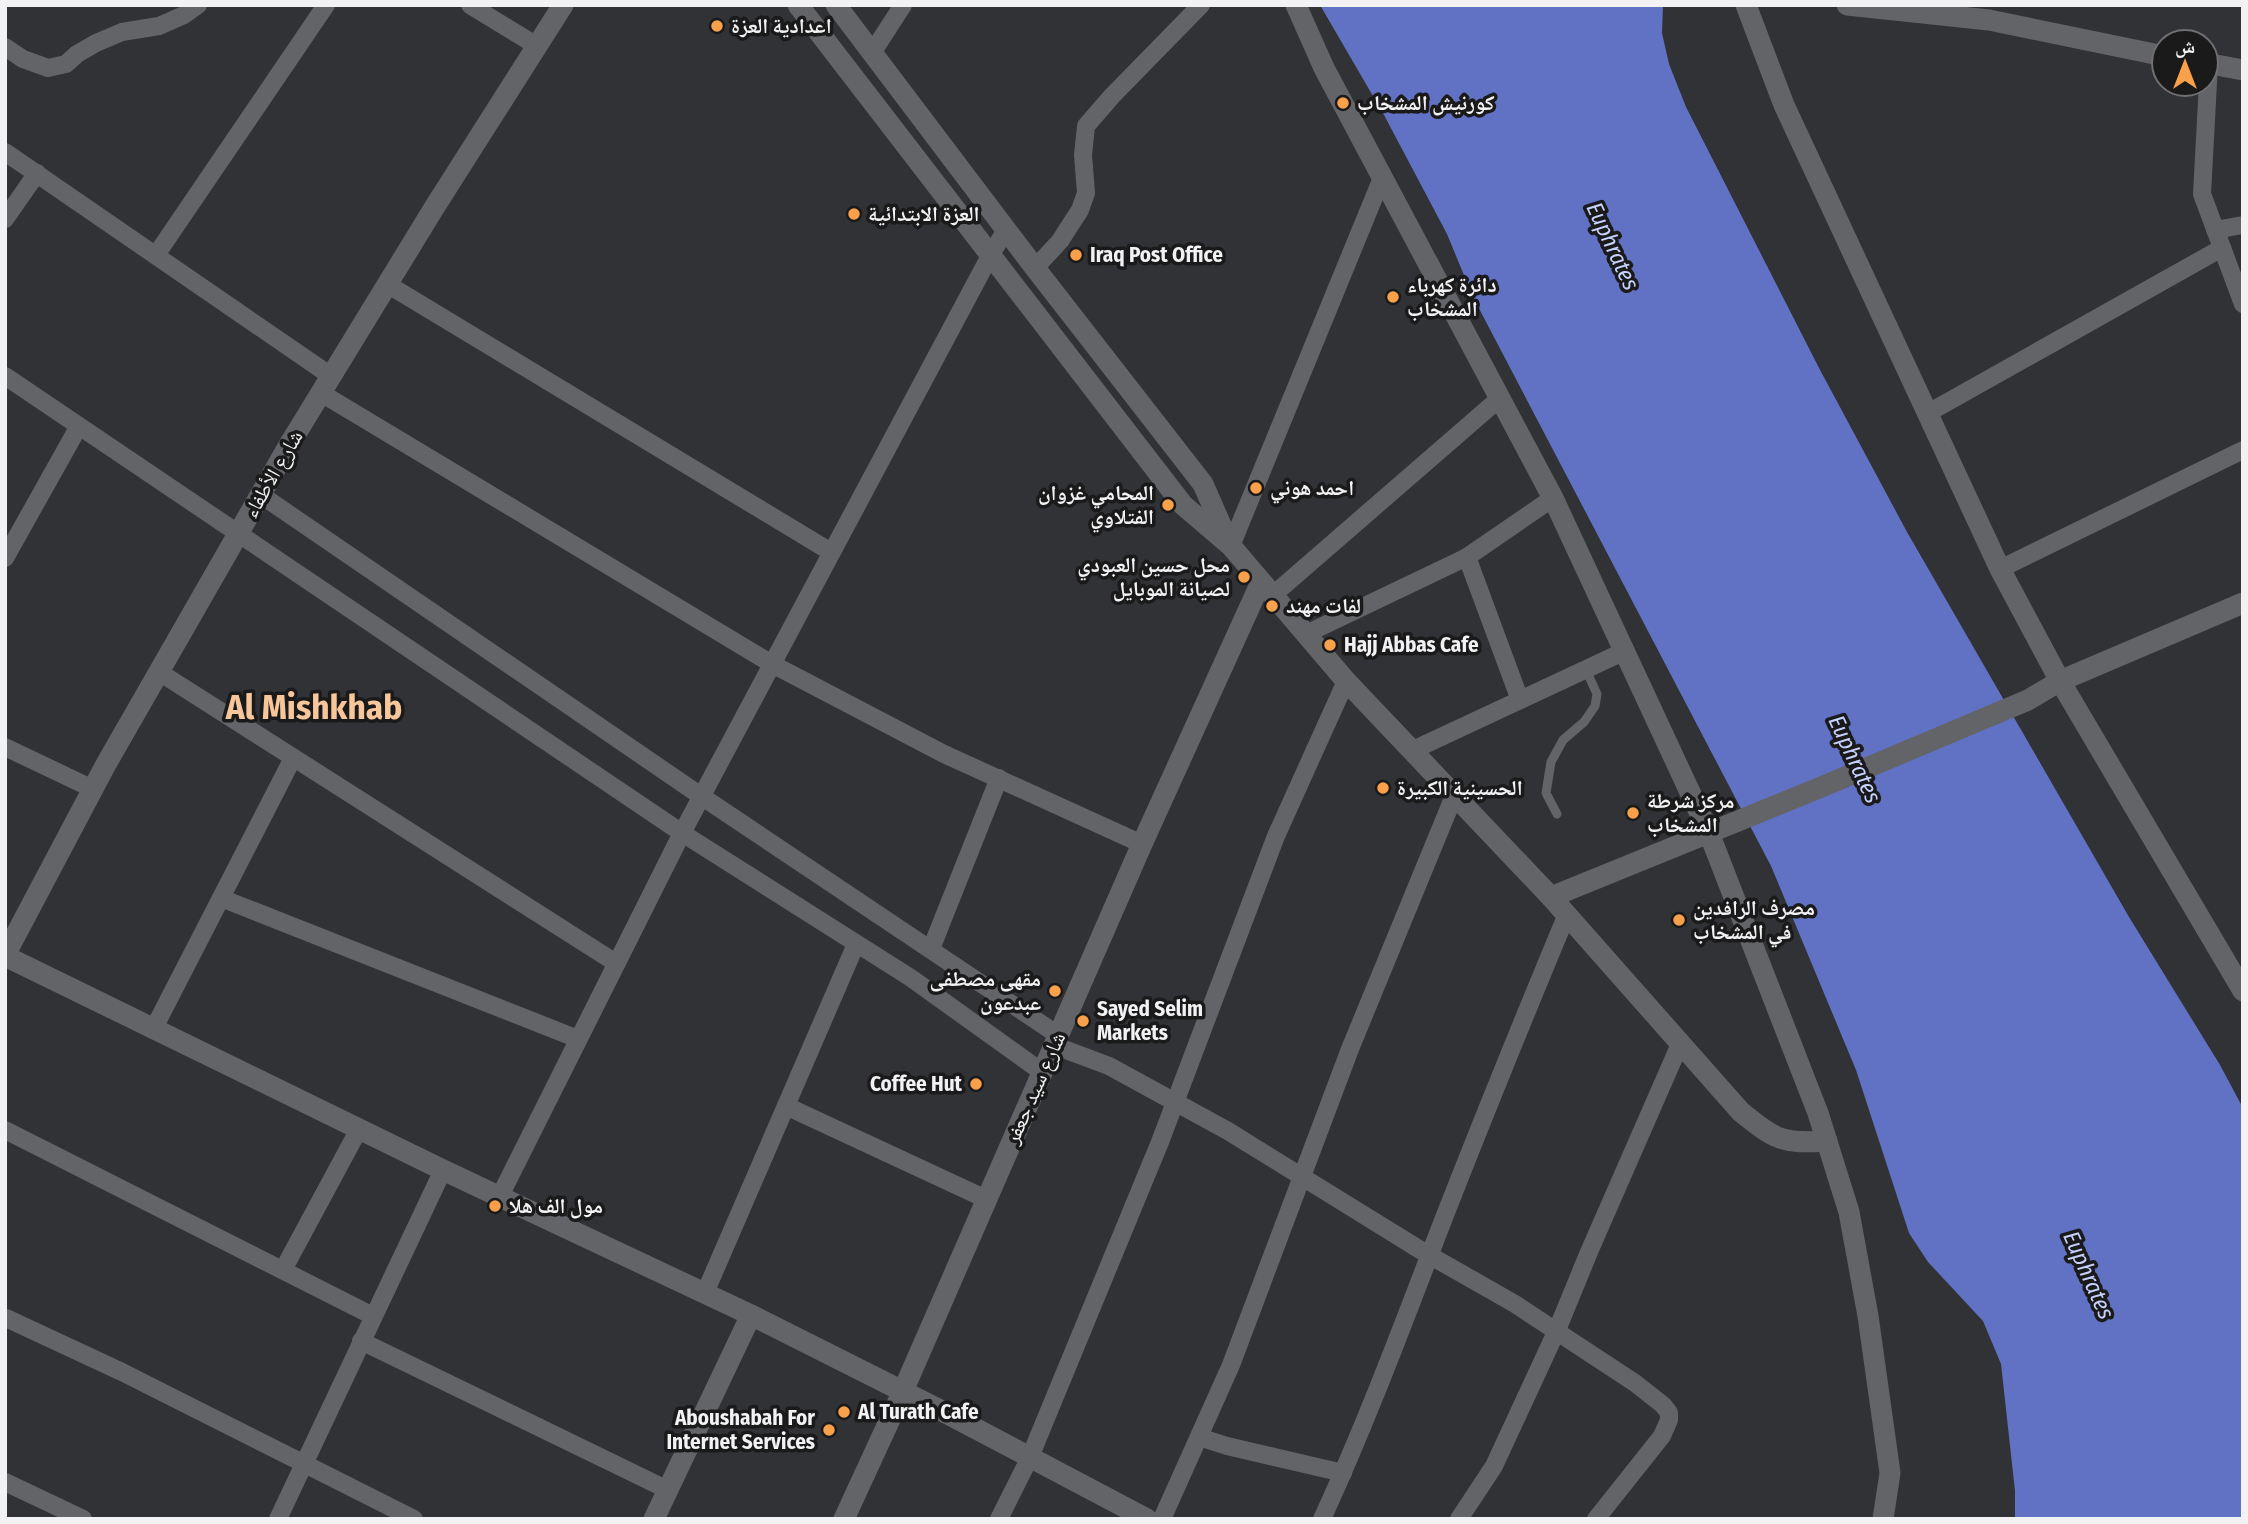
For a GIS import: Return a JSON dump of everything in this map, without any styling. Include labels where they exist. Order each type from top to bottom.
[{"type":"street","points":[[5,47],[23,59],[48,68],[66,64],[96,43],[122,32],[159,26],[184,15],[198,5]]},
{"type":"street","points":[[156,255],[326,5]]},
{"type":"street","points":[[470,5],[537,46]]},
{"type":"street","name":"شارع الأطفاء","points":[[5,956],[93,789],[326,384],[563,5]]},
{"type":"street","points":[[798,5],[1183,505],[1231,547],[1346,681],[1567,914],[1741,1112],[1766,1132],[1787,1142],[1827,1141]]},
{"type":"street","points":[[836,5],[1203,484],[1231,547]]},
{"type":"street","points":[[872,53],[903,5]]},
{"type":"street","points":[[1035,268],[1060,241],[1080,210],[1086,192],[1083,155],[1086,126],[1201,5]]},
{"type":"street","points":[[1296,5],[1324,68],[1553,498],[1709,833],[1818,1113],[1849,1212],[1870,1328],[1890,1474],[1883,1519]]},
{"type":"street","points":[[1746,5],[1784,105],[2000,569],[2060,681],[2235,963],[2243,991]]},
{"type":"street","points":[[1847,5],[1989,20],[2150,53]]},
{"type":"street","points":[[2220,66],[2243,69]]},
{"type":"street","points":[[2206,98],[2202,194],[2243,304]]},
{"type":"street","points":[[5,152],[156,255],[326,384],[772,664],[944,754],[1142,844]]},
{"type":"street","points":[[5,219],[37,173]]},
{"type":"street","points":[[1231,547],[1382,178]]},
{"type":"street","points":[[2215,230],[2243,225]]},
{"type":"street","points":[[500,1196],[701,796],[1006,230]]},
{"type":"street","points":[[1928,413],[2222,248]]},
{"type":"street","points":[[387,284],[831,552]]},
{"type":"street","points":[[5,376],[682,833],[911,978],[1042,1072]]},
{"type":"street","points":[[1267,589],[1500,398]]},
{"type":"street","points":[[5,558],[79,426]]},
{"type":"street","points":[[2000,569],[2243,450]]},
{"type":"street","points":[[261,495],[701,796],[931,949],[1056,1040],[1228,1131],[1515,1304],[1635,1383],[1663,1405],[1670,1413],[1670,1420],[1661,1436],[1596,1519]]},
{"type":"street","points":[[1306,634],[1467,557],[1553,498]]},
{"type":"street","points":[[1467,557],[1520,700]]},
{"type":"street","name":"شارع سيد جعفر","points":[[844,1519],[1142,844],[1267,589]]},
{"type":"street","points":[[1551,897],[2028,700],[2060,681],[2243,603]]},
{"type":"street","points":[[1411,751],[1625,651]]},
{"type":"street","points":[[159,672],[616,963]]},
{"type":"street","points":[[999,1519],[1030,1457],[1175,1103],[1276,836],[1346,681]]},
{"type":"street","points":[[5,747],[93,789]]},
{"type":"street","points":[[153,1030],[293,758]]},
{"type":"street","points":[[931,949],[999,778]]},
{"type":"street","points":[[1162,1519],[1231,1365],[1355,1036],[1454,796]]},
{"type":"street","points":[[220,898],[578,1039]]},
{"type":"street","points":[[1322,1519],[1406,1319],[1567,914]]},
{"type":"street","points":[[705,1293],[856,944]]},
{"type":"street","points":[[5,956],[443,1170],[751,1315],[1147,1519]]},
{"type":"street","points":[[1459,1519],[1494,1466],[1557,1331],[1680,1044]]},
{"type":"street","points":[[786,1106],[986,1199]]},
{"type":"street","points":[[283,1270],[359,1129]]},
{"type":"street","points":[[5,1130],[373,1316]]},
{"type":"street","points":[[278,1519],[443,1170]]},
{"type":"street","points":[[654,1519],[751,1315]]},
{"type":"street","points":[[6,1318],[122,1372],[414,1519]]},
{"type":"street","points":[[361,1341],[668,1490]]},
{"type":"street","points":[[1199,1437],[1343,1473]]},
{"type":"street","points":[[5,1482],[83,1519]]},
{"type":"lane","points":[[1557,814],[1546,793],[1551,762],[1563,740],[1584,722],[1595,706],[1597,694],[1586,670]]},
{"type":"water","name":"Euphrates","points":[[1320,5],[1663,5],[1662,33],[1669,64],[1686,107],[1819,368],[1907,532],[2129,917],[2220,1065],[2243,1108],[2243,1519],[2015,1519],[2015,1491],[2001,1364],[1983,1321],[1928,1262],[1909,1233],[1856,1070],[1771,866],[1473,297],[1447,234],[1384,115]]},
{"type":"place","name":"اعدادية العزة","points":[[717,26]]},
{"type":"place","name":"كورنيش المشخاب","points":[[1343,103]]},
{"type":"place","name":"العزة الابتدائية","points":[[854,214]]},
{"type":"place","name":"Iraq Post Office","points":[[1076,255]]},
{"type":"place","name":"دائرة كهرباء المشخاب","points":[[1393,297]]},
{"type":"place","name":"احمد هوني","points":[[1256,488]]},
{"type":"place","name":"المحامي غزوان الفتلاوي","points":[[1168,505]]},
{"type":"place","name":"محل حسين العبودي لصيانة الموبايل","points":[[1244,577]]},
{"type":"place","name":"لفات مهند","points":[[1272,606]]},
{"type":"place","name":"Hajj Abbas Cafe","points":[[1330,645]]},
{"type":"place","name":"الحسينية الكبيرة","points":[[1383,788]]},
{"type":"place","name":"مركز شرطة المشخاب","points":[[1633,813]]},
{"type":"place","name":"مصرف الرافدين في المشخاب","points":[[1679,920]]},
{"type":"place","name":"مقهى مصطفى عبدعون","points":[[1055,991]]},
{"type":"place","name":"Sayed Selim Markets","points":[[1083,1021]]},
{"type":"place","name":"Coffee Hut","points":[[976,1084]]},
{"type":"place","name":"مول الف هلا","points":[[495,1206]]},
{"type":"place","name":"Al Turath Cafe","points":[[844,1412]]},
{"type":"place","name":"Aboushabah For Internet Services","points":[[829,1430]]},
{"type":"district","name":"Al Mishkhab","points":[[314,707]]}]
